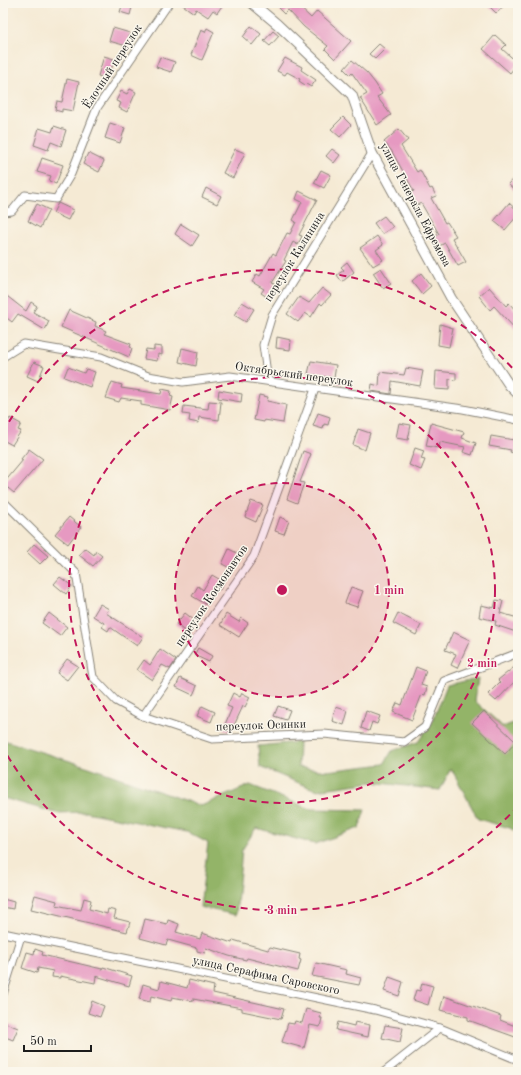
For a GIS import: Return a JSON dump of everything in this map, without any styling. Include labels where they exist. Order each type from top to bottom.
[{"type":"street","name":"Ёлочный переулок","points":[[3,212],[12,211],[25,195],[56,199],[71,174],[97,108],[169,3]]},
{"type":"street","name":"улица Генерала Ефремова","points":[[252,3],[277,24],[352,95],[372,153],[451,298],[509,385],[518,394]]},
{"type":"street","name":"переулок Калинина","points":[[268,382],[263,345],[272,315],[372,153]]},
{"type":"street","name":"Октябрьский переулок","points":[[3,357],[24,344],[101,357],[148,376],[183,382],[230,376],[463,409],[518,420]]},
{"type":"street","name":"переулок Космонавтов","points":[[144,716],[254,556],[315,389]]},
{"type":"street","name":"переулок Осинки","points":[[3,501],[76,573],[93,677],[116,701],[144,716],[212,739],[324,734],[404,742],[425,727],[444,681],[518,652]]},
{"type":"street","name":"улица Серафима Саровского","points":[[3,933],[375,1010],[440,1028],[518,1060]]},
{"type":"street","points":[[3,994],[21,936]]},
{"type":"street","points":[[384,1072],[440,1028]]},
{"type":"green space","points":[[478,678],[475,701],[503,727],[518,721],[518,834],[510,828],[478,819],[451,768],[440,790],[372,782],[316,790],[260,767],[258,746],[299,742],[298,767],[327,771],[384,764],[392,751],[418,742],[433,720],[447,685]]},
{"type":"green space","points":[[3,740],[89,767],[201,806],[250,785],[311,809],[365,810],[359,828],[315,844],[256,828],[242,850],[236,915],[200,907],[208,843],[187,832],[86,812],[56,813],[3,798]]},
{"type":"building","points":[[123,3],[133,3],[130,15],[120,12]]},
{"type":"building","points":[[180,3],[224,3],[217,13],[213,10],[208,17],[196,9],[194,13]]},
{"type":"building","points":[[281,3],[295,3],[311,18],[317,11],[351,41],[335,59],[325,49],[328,46],[304,27],[288,10],[284,14],[279,9],[283,5]]},
{"type":"building","points":[[486,3],[507,3],[496,13]]},
{"type":"building","points":[[251,26],[261,34],[252,45],[243,37]]},
{"type":"building","points":[[113,28],[130,33],[127,46],[109,41]]},
{"type":"building","points":[[207,28],[214,32],[202,60],[191,55],[201,30],[205,32]]},
{"type":"building","points":[[273,31],[279,36],[270,46],[264,41]]},
{"type":"building","points":[[495,35],[506,45],[502,49],[518,63],[510,73],[483,49]]},
{"type":"building","points":[[379,44],[385,49],[375,59],[369,54]]},
{"type":"building","points":[[104,56],[114,59],[109,79],[98,76]]},
{"type":"building","points":[[160,57],[175,62],[171,72],[156,67]]},
{"type":"building","points":[[285,58],[302,67],[301,70],[316,80],[311,87],[306,84],[305,85],[299,81],[300,79],[287,72],[285,75],[277,71]]},
{"type":"building","points":[[352,60],[367,73],[375,83],[382,94],[377,97],[391,115],[377,125],[360,98],[367,94],[352,73],[350,75],[344,69]]},
{"type":"building","points":[[67,79],[79,82],[73,111],[62,109],[62,112],[55,110],[57,101],[62,102]]},
{"type":"building","points":[[130,89],[136,92],[127,112],[119,108],[121,103],[116,101],[121,91],[127,94]]},
{"type":"building","points":[[343,117],[351,125],[340,137],[331,129]]},
{"type":"building","points":[[110,123],[125,128],[120,143],[105,138]]},
{"type":"building","points":[[54,126],[66,130],[61,146],[51,142],[48,150],[34,145],[39,128],[52,132]]},
{"type":"building","points":[[399,129],[408,140],[401,146],[417,172],[420,170],[430,189],[432,188],[436,196],[431,198],[445,223],[447,222],[456,236],[452,238],[466,262],[458,266],[445,243],[437,247],[432,238],[439,234],[421,203],[415,206],[408,193],[414,191],[391,150],[384,142]]},
{"type":"building","points":[[235,149],[245,153],[233,178],[223,173]]},
{"type":"building","points":[[332,149],[340,155],[334,163],[326,156]]},
{"type":"building","points":[[88,153],[104,161],[99,172],[83,164]]},
{"type":"building","points":[[42,158],[63,165],[56,184],[49,181],[51,176],[37,172]]},
{"type":"building","points":[[321,170],[331,175],[324,188],[314,183]]},
{"type":"building","points":[[518,173],[518,193],[508,184]]},
{"type":"building","points":[[206,188],[221,196],[217,204],[202,197]]},
{"type":"building","points":[[299,191],[317,200],[299,235],[302,236],[298,245],[293,242],[284,260],[286,261],[272,283],[275,284],[267,297],[261,293],[264,289],[252,282],[257,274],[260,276],[273,253],[276,255],[287,233],[290,234],[296,222],[293,220],[302,202],[296,199]]},
{"type":"building","points":[[58,203],[73,210],[68,220],[53,213]]},
{"type":"building","points":[[509,203],[518,211],[518,215],[505,230],[494,221]]},
{"type":"building","points":[[37,204],[49,210],[40,228],[28,221]]},
{"type":"building","points":[[384,216],[393,227],[382,234],[374,223]]},
{"type":"building","points":[[181,224],[199,235],[192,246],[175,234]]},
{"type":"building","points":[[377,236],[383,245],[376,250],[383,260],[373,266],[360,248]]},
{"type":"building","points":[[347,262],[354,272],[342,282],[337,275],[344,270],[341,267]]},
{"type":"building","points":[[381,268],[391,283],[383,288],[373,273]]},
{"type":"building","points":[[421,273],[431,286],[422,294],[412,281]]},
{"type":"building","points":[[489,287],[506,306],[509,303],[518,313],[518,332],[494,306],[490,310],[479,296]]},
{"type":"building","points":[[322,288],[331,295],[322,305],[320,303],[311,317],[305,313],[298,322],[287,314],[299,297],[309,303]]},
{"type":"building","points":[[3,293],[26,311],[31,302],[37,306],[33,312],[49,321],[45,330],[18,314],[12,322],[3,315]]},
{"type":"building","points":[[242,302],[254,309],[246,322],[234,315]]},
{"type":"building","points":[[69,310],[96,322],[95,326],[106,331],[104,334],[131,344],[130,347],[132,348],[129,357],[61,327]]},
{"type":"building","points":[[440,324],[453,328],[449,347],[438,345]]},
{"type":"building","points":[[277,337],[291,340],[290,350],[276,348]]},
{"type":"building","points":[[154,346],[162,347],[162,355],[158,354],[157,361],[144,359],[146,349],[154,350]]},
{"type":"building","points":[[182,348],[198,352],[196,366],[179,362]]},
{"type":"building","points":[[311,361],[336,365],[334,378],[308,374]]},
{"type":"building","points":[[34,362],[44,366],[38,381],[27,376]]},
{"type":"building","points":[[68,367],[84,373],[86,369],[95,372],[90,387],[64,377]]},
{"type":"building","points":[[406,368],[423,371],[420,386],[392,381],[391,394],[371,391],[372,384],[379,386],[380,372],[404,375]]},
{"type":"building","points":[[436,371],[456,373],[456,380],[449,379],[449,390],[435,389]]},
{"type":"building","points":[[112,382],[122,385],[121,388],[161,394],[162,389],[171,391],[170,396],[173,397],[170,410],[141,405],[141,401],[121,398],[119,402],[106,398]]},
{"type":"building","points":[[219,390],[242,394],[241,402],[218,398]]},
{"type":"building","points":[[259,395],[268,397],[267,401],[286,405],[283,423],[254,420]]},
{"type":"building","points":[[209,401],[221,402],[219,420],[199,417],[198,423],[189,421],[190,415],[183,414],[184,406],[208,409]]},
{"type":"building","points":[[318,413],[330,417],[328,425],[324,424],[323,429],[313,426]]},
{"type":"building","points":[[10,418],[21,424],[18,430],[21,431],[12,445],[3,440],[3,422],[6,424]]},
{"type":"building","points":[[399,423],[411,425],[408,440],[396,438]]},
{"type":"building","points":[[431,423],[464,432],[462,438],[476,443],[472,455],[463,452],[465,447],[440,442],[439,448],[426,446]]},
{"type":"building","points":[[358,429],[370,433],[365,450],[353,445]]},
{"type":"building","points":[[516,433],[518,433],[518,454],[510,452],[511,450],[489,446],[491,436],[514,440]]},
{"type":"building","points":[[415,448],[424,451],[421,459],[425,460],[421,470],[409,465]]},
{"type":"building","points":[[29,449],[43,459],[14,493],[3,484],[23,460],[21,459]]},
{"type":"building","points":[[303,451],[311,454],[300,482],[304,483],[297,503],[287,499]]},
{"type":"building","points":[[251,501],[263,505],[256,522],[245,517]]},
{"type":"building","points":[[69,517],[81,527],[68,544],[55,534]]},
{"type":"building","points":[[280,517],[289,521],[284,534],[275,531]]},
{"type":"building","points":[[34,544],[48,556],[40,564],[27,552]]},
{"type":"building","points":[[85,548],[94,555],[96,551],[102,556],[93,566],[79,555]]},
{"type":"building","points":[[229,549],[239,554],[232,569],[222,564]]},
{"type":"building","points":[[212,575],[224,582],[220,590],[217,588],[207,605],[192,596],[198,586],[203,590]]},
{"type":"building","points":[[60,577],[72,586],[66,594],[54,584]]},
{"type":"building","points":[[351,587],[363,591],[357,607],[345,603]]},
{"type":"building","points":[[496,600],[503,601],[500,613],[518,618],[516,632],[495,625],[496,621],[479,617],[481,605],[494,608]]},
{"type":"building","points":[[100,604],[109,609],[106,613],[143,637],[137,646],[110,627],[108,631],[102,627],[104,623],[93,616]]},
{"type":"building","points":[[49,613],[67,627],[60,636],[42,623]]},
{"type":"building","points":[[185,613],[194,620],[184,631],[176,624]]},
{"type":"building","points":[[398,613],[421,625],[416,635],[393,623]]},
{"type":"building","points":[[226,614],[239,622],[241,618],[248,623],[239,637],[220,625]]},
{"type":"building","points":[[453,632],[470,640],[457,668],[451,665],[456,654],[445,650]]},
{"type":"building","points":[[198,648],[212,656],[209,662],[194,655]]},
{"type":"building","points":[[160,649],[176,660],[170,669],[162,665],[152,680],[137,670],[144,660],[150,665]]},
{"type":"building","points":[[67,659],[78,666],[67,680],[57,673]]},
{"type":"building","points":[[518,664],[518,678],[496,701],[488,694],[500,682],[498,680]]},
{"type":"building","points":[[416,667],[426,671],[421,685],[427,687],[425,695],[422,694],[412,720],[393,712],[397,703],[402,705]]},
{"type":"building","points":[[180,678],[197,686],[193,695],[176,687]]},
{"type":"building","points":[[233,693],[240,697],[242,693],[250,697],[245,707],[243,706],[231,732],[223,729],[232,708],[227,706]]},
{"type":"building","points":[[202,706],[215,712],[211,722],[197,716]]},
{"type":"building","points":[[278,706],[290,710],[286,720],[274,716]]},
{"type":"building","points":[[336,707],[348,711],[344,725],[332,721]]},
{"type":"building","points":[[366,711],[380,716],[377,724],[372,722],[369,731],[361,728]]},
{"type":"building","points":[[484,711],[516,742],[505,754],[472,723]]},
{"type":"building","points":[[35,895],[57,901],[56,905],[81,910],[84,898],[91,900],[89,909],[107,914],[108,909],[116,911],[114,918],[130,922],[127,932],[31,909]]},
{"type":"building","points":[[3,899],[14,902],[13,909],[3,907]]},
{"type":"building","points":[[145,919],[167,924],[168,920],[179,924],[176,932],[200,939],[202,933],[232,943],[233,940],[268,950],[270,947],[300,954],[299,959],[301,960],[298,971],[247,958],[246,960],[229,956],[206,948],[205,953],[197,951],[197,948],[168,940],[166,945],[140,938]]},
{"type":"building","points":[[35,949],[43,952],[42,955],[102,969],[103,967],[132,976],[129,986],[96,976],[95,983],[60,976],[60,978],[52,977],[53,971],[38,968],[37,973],[22,968],[27,952],[34,954]]},
{"type":"building","points":[[316,963],[347,970],[346,974],[361,978],[359,985],[312,976]]},
{"type":"building","points":[[389,977],[403,982],[399,996],[384,991]]},
{"type":"building","points":[[189,980],[214,986],[213,993],[284,1009],[281,1019],[242,1011],[242,1008],[193,999],[193,1001],[172,997],[171,1001],[151,996],[150,1002],[139,999],[143,984],[159,989],[161,981],[187,988]]},
{"type":"building","points":[[422,983],[433,986],[428,1005],[413,1000],[416,990],[420,991]]},
{"type":"building","points":[[444,996],[501,1016],[500,1020],[518,1027],[518,1038],[468,1020],[468,1017],[440,1010]]},
{"type":"building","points":[[92,1001],[104,1006],[100,1017],[88,1013]]},
{"type":"building","points":[[306,1009],[321,1013],[320,1018],[322,1018],[320,1027],[310,1025],[304,1048],[282,1042],[288,1023],[294,1024],[295,1021],[302,1023]]},
{"type":"building","points":[[3,1022],[18,1028],[13,1040],[3,1036]]},
{"type":"building","points":[[338,1022],[354,1026],[355,1022],[370,1025],[368,1037],[336,1030]]},
{"type":"building","points":[[385,1025],[403,1028],[400,1042],[382,1038]]}]
